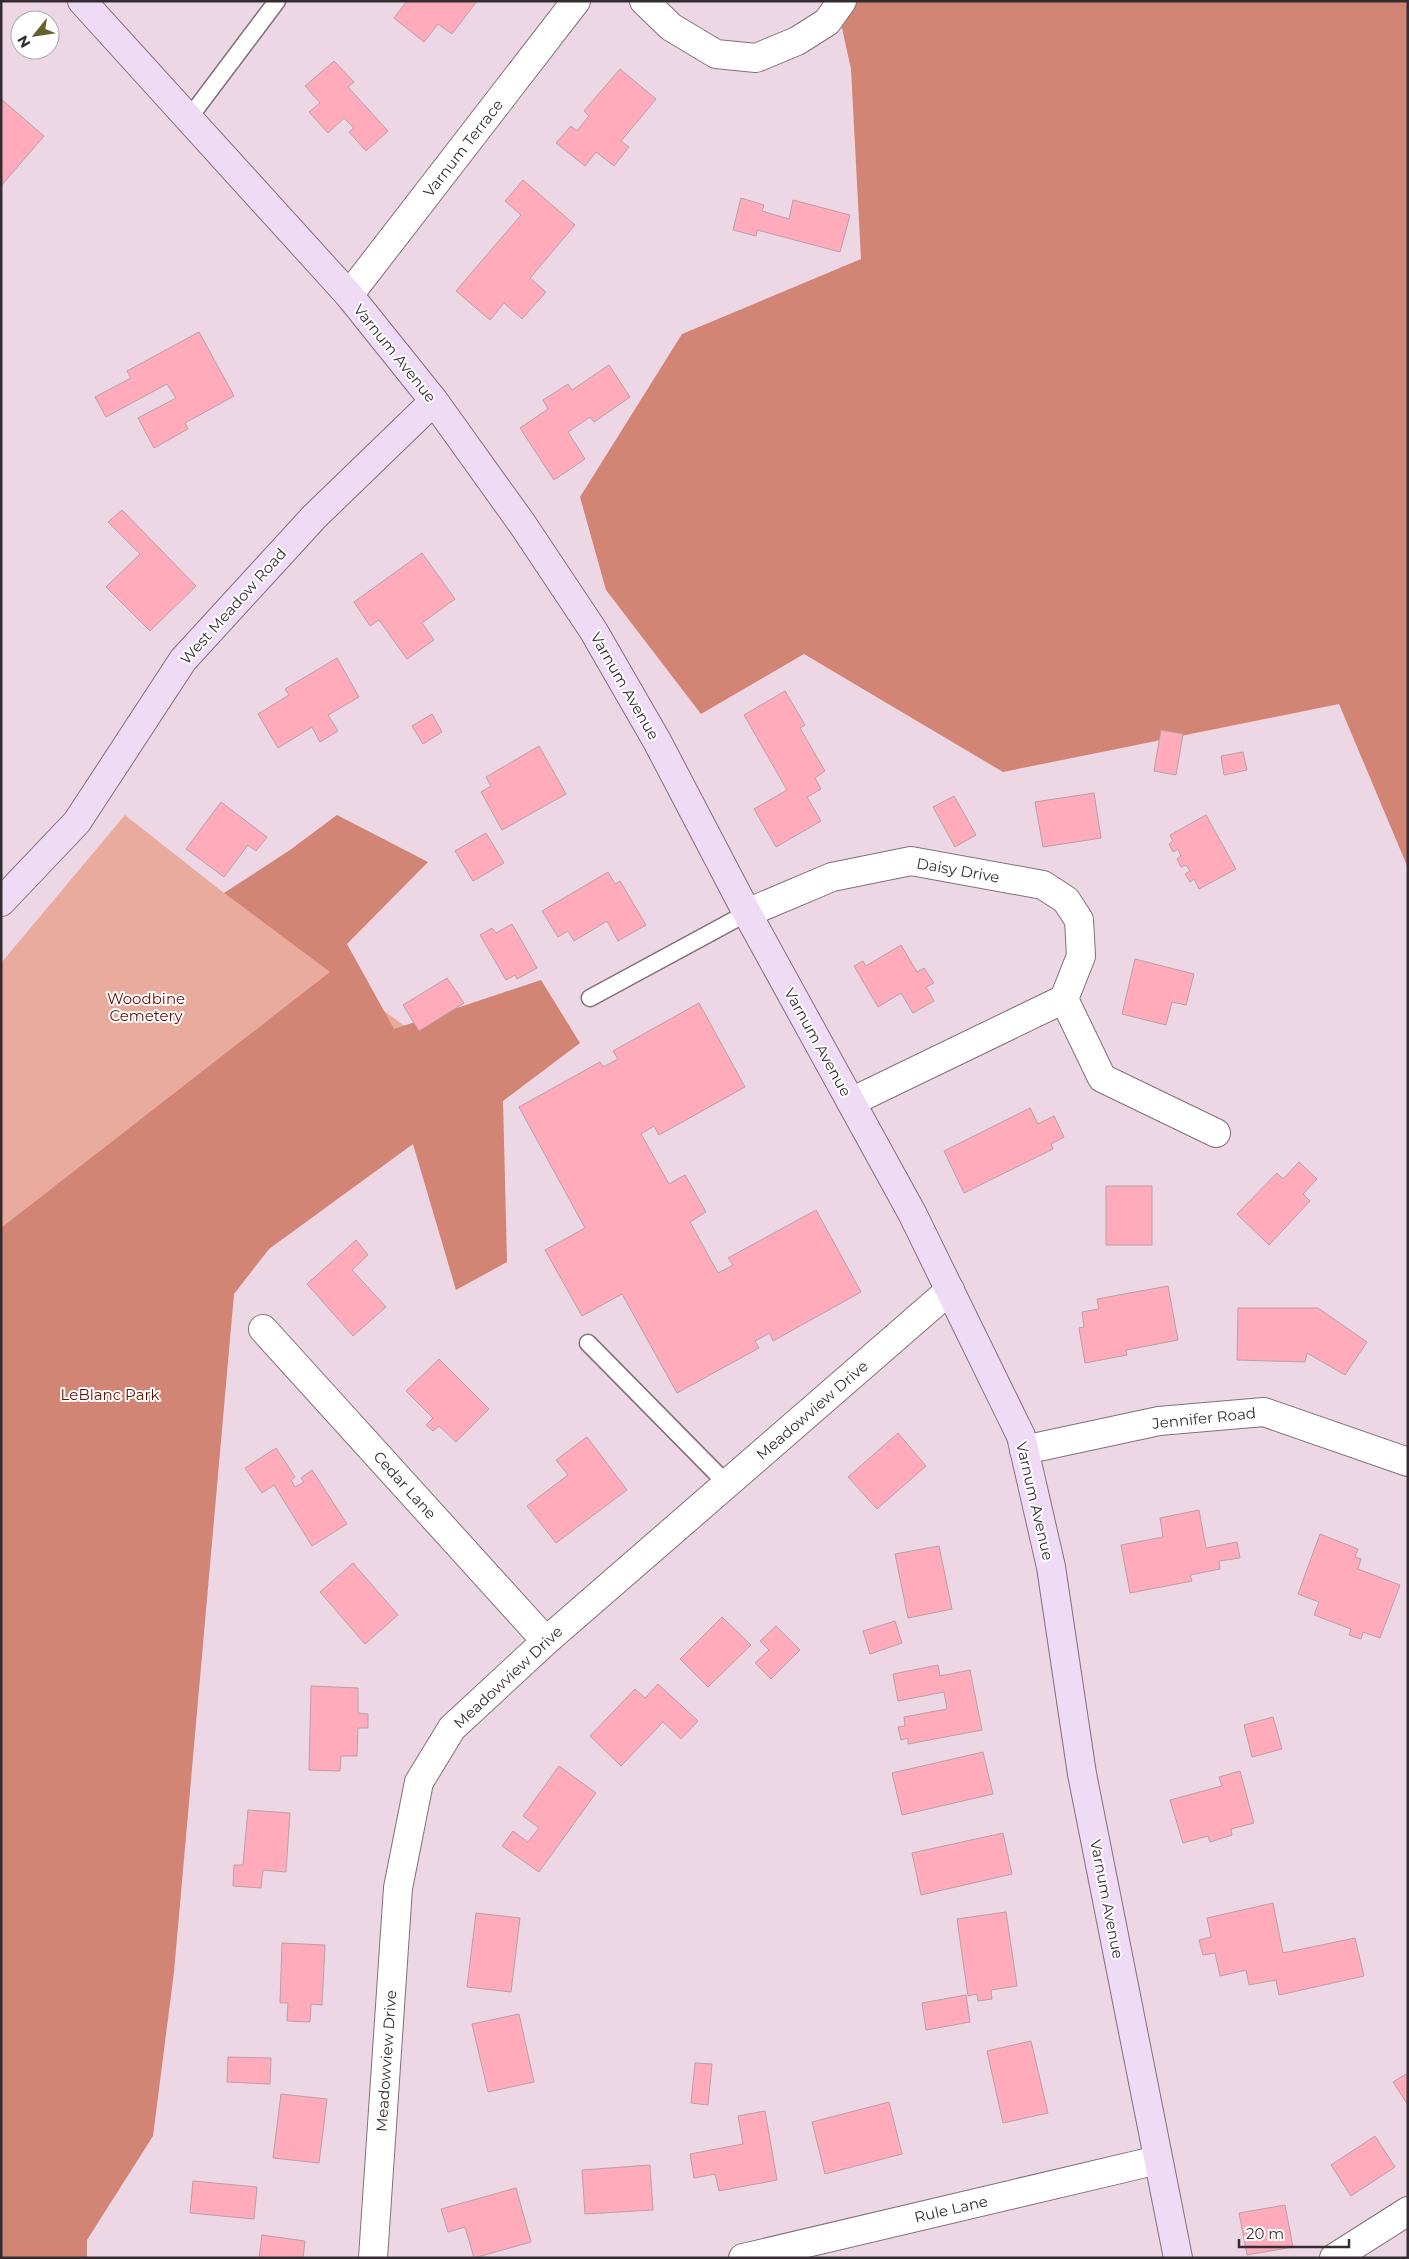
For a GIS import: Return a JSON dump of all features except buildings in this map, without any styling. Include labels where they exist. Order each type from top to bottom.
[{"type":"main road","name":"Varnum Avenue","points":[[82,1],[349,295],[434,401],[523,525],[593,630],[657,741],[747,912],[912,1213],[1021,1436],[1051,1566],[1082,1774],[1178,2258]]},
{"type":"main road","name":"West Meadow Road","points":[[1,902],[77,822],[183,660],[314,517],[434,401]]},
{"type":"street","name":"Varnum Terrace","points":[[349,295],[576,1]]},
{"type":"street","points":[[644,1],[671,27],[716,54],[756,58],[797,41],[826,22],[842,1]]},
{"type":"street","name":"Daisy Drive","points":[[747,912],[832,877],[911,861],[1043,885],[1066,900],[1079,920],[1081,956],[1064,999]]},
{"type":"street","points":[[851,1102],[1064,999],[1102,1078],[1216,1133]]},
{"type":"street","name":"Meadowview Drive","points":[[373,2258],[398,1888],[419,1782],[452,1728],[546,1641],[950,1290]]},
{"type":"street","name":"Cedar Lane","points":[[263,1329],[546,1641]]},
{"type":"street","name":"Jennifer Road","points":[[1024,1450],[1159,1421],[1264,1412],[1408,1462]]},
{"type":"street","name":"Rule Lane","points":[[743,2258],[1158,2160]]},
{"type":"street","points":[[1334,2258],[1408,2211]]},
{"type":"lane","points":[[189,118],[277,1]]},
{"type":"lane","points":[[590,998],[747,912]]},
{"type":"lane","points":[[588,1343],[726,1484]]},
{"type":"green space","points":[[836,1],[1408,1],[1408,868],[1339,704],[1003,772],[804,654],[701,714],[606,590],[580,497],[682,334],[861,259],[851,69]]},
{"type":"green space","name":"Woodbine Cemetery","points":[[125,815],[224,893],[410,1030],[1,1233],[1,963]]},
{"type":"green space","name":"LeBlanc Park","points":[[337,815],[428,862],[347,944],[394,1029],[541,980],[580,1043],[503,1101],[507,1262],[456,1290],[413,1144],[269,1249],[234,1294],[174,1972],[153,2136],[87,2240],[87,2258],[1,2258],[1,1228],[330,972],[224,893],[290,850]]}]
